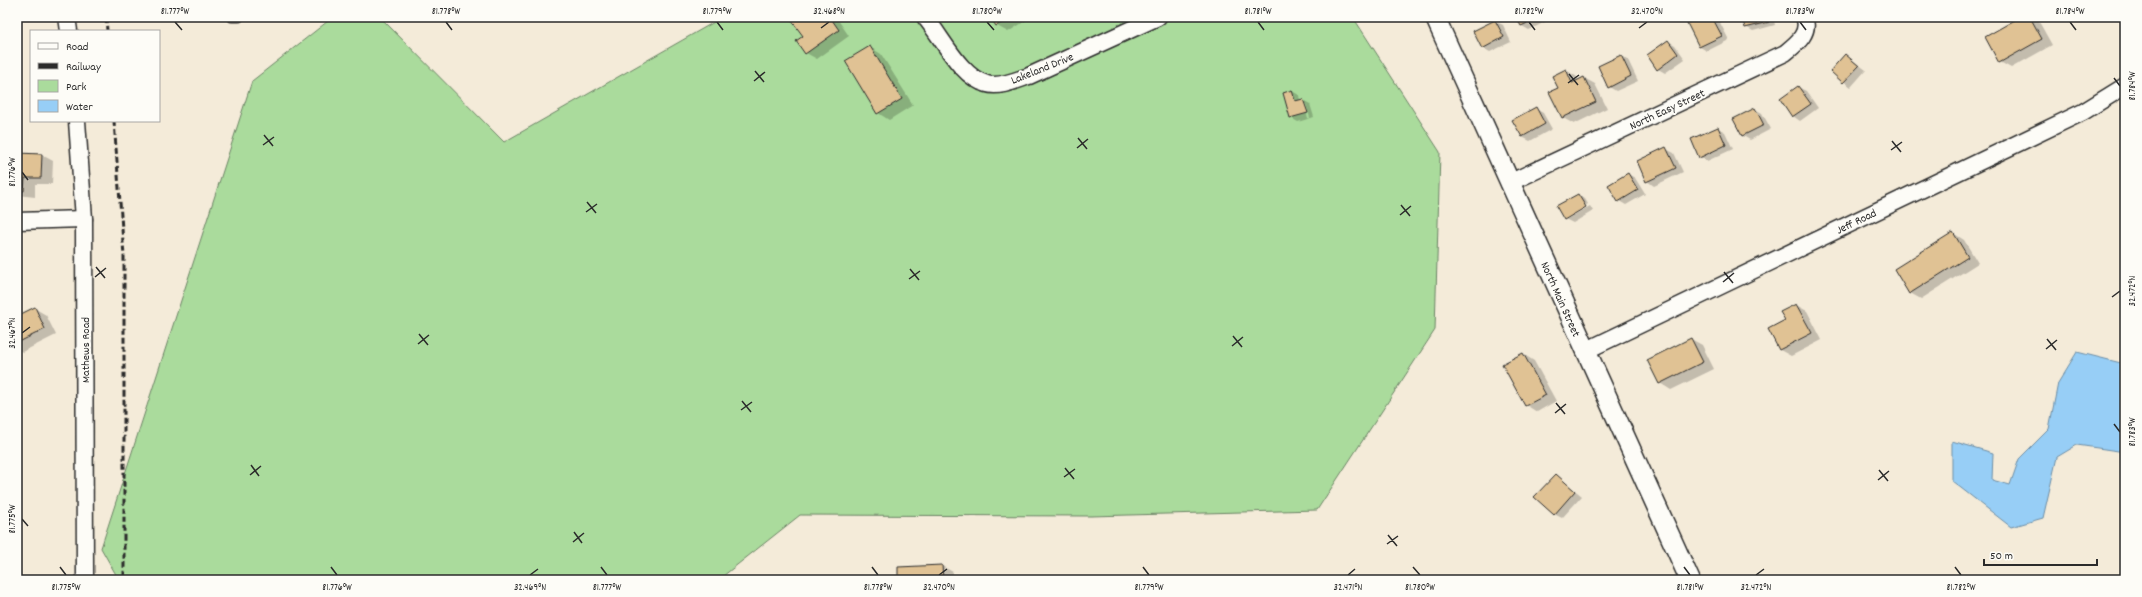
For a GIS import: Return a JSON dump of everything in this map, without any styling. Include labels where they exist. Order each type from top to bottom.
[{"type":"street","points":[[67,17],[69,30]]},
{"type":"street","name":"Lakeland Drive","points":[[925,17],[938,32],[967,74],[987,85],[1007,83],[1029,76],[1158,17]]},
{"type":"street","name":"North Main Street","points":[[1435,17],[1690,580]]},
{"type":"street","name":"North Easy Street","points":[[1509,183],[1785,53],[1803,38],[1806,22],[1804,17]]},
{"type":"street","name":"Jeff Road","points":[[1585,351],[2083,112],[2125,86]]},
{"type":"street","name":"Mathews Road","points":[[78,122],[84,218],[86,580]]},
{"type":"street","points":[[17,221],[84,218]]},
{"type":"lane","points":[[232,17],[240,17]]},
{"type":"green space","points":[[333,17],[380,17],[504,142],[723,17],[1353,17],[1440,152],[1435,330],[1317,510],[1091,516],[800,515],[718,580],[119,580],[101,548],[252,81]]},
{"type":"water","points":[[2077,352],[2125,364],[2125,452],[2077,445],[2057,457],[2043,518],[2011,527],[1952,481],[1952,441],[1993,453],[1992,480],[2010,485],[2019,459],[2049,429],[2058,383]]},
{"type":"building","points":[[789,17],[830,17],[839,30],[805,54],[796,41],[803,36]]},
{"type":"building","points":[[990,17],[1011,17],[996,26]]},
{"type":"building","points":[[1516,17],[1540,17],[1521,26]]},
{"type":"building","points":[[1699,17],[1712,17],[1722,36],[1699,47],[1687,23]]},
{"type":"building","points":[[1742,17],[1767,17],[1769,22],[1745,28]]},
{"type":"building","points":[[2020,17],[2030,17],[2042,39],[1999,63],[1985,37]]},
{"type":"building","points":[[1495,20],[1504,37],[1482,49],[1473,31]]},
{"type":"building","points":[[1668,40],[1678,54],[1657,70],[1647,55]]},
{"type":"building","points":[[870,46],[902,99],[877,114],[845,61]]},
{"type":"building","points":[[1845,54],[1859,66],[1843,83],[1830,71]]},
{"type":"building","points":[[1621,55],[1631,76],[1608,88],[1598,66]]},
{"type":"building","points":[[1566,69],[1572,83],[1584,77],[1596,102],[1562,118],[1549,92],[1558,88],[1552,76]]},
{"type":"building","points":[[1798,86],[1811,104],[1792,117],[1780,99]]},
{"type":"building","points":[[1292,90],[1295,101],[1303,99],[1308,113],[1290,118],[1283,93]]},
{"type":"building","points":[[1536,107],[1545,124],[1522,137],[1512,120]]},
{"type":"building","points":[[1755,108],[1764,125],[1742,136],[1733,119]]},
{"type":"building","points":[[1718,127],[1726,145],[1699,158],[1691,139]]},
{"type":"building","points":[[1666,147],[1676,168],[1646,182],[1637,161]]},
{"type":"building","points":[[17,153],[42,154],[41,178],[25,178],[24,191],[17,191]]},
{"type":"building","points":[[1628,173],[1638,190],[1618,202],[1608,185]]},
{"type":"building","points":[[1578,194],[1586,207],[1564,220],[1556,206]]},
{"type":"building","points":[[1953,232],[1968,257],[1909,294],[1894,269]]},
{"type":"building","points":[[1796,304],[1812,333],[1779,350],[1768,329],[1785,320],[1780,312]]},
{"type":"building","points":[[35,307],[45,329],[17,343],[17,316]]},
{"type":"building","points":[[1691,338],[1703,362],[1659,384],[1647,360]]},
{"type":"building","points":[[1523,353],[1546,395],[1525,406],[1502,364]]},
{"type":"building","points":[[1556,474],[1575,491],[1554,515],[1534,497]]},
{"type":"building","points":[[942,565],[943,580],[898,580],[898,567]]},
{"type":"railway","points":[[106,17],[107,30]]},
{"type":"railway","points":[[114,122],[124,256],[124,580]]}]
